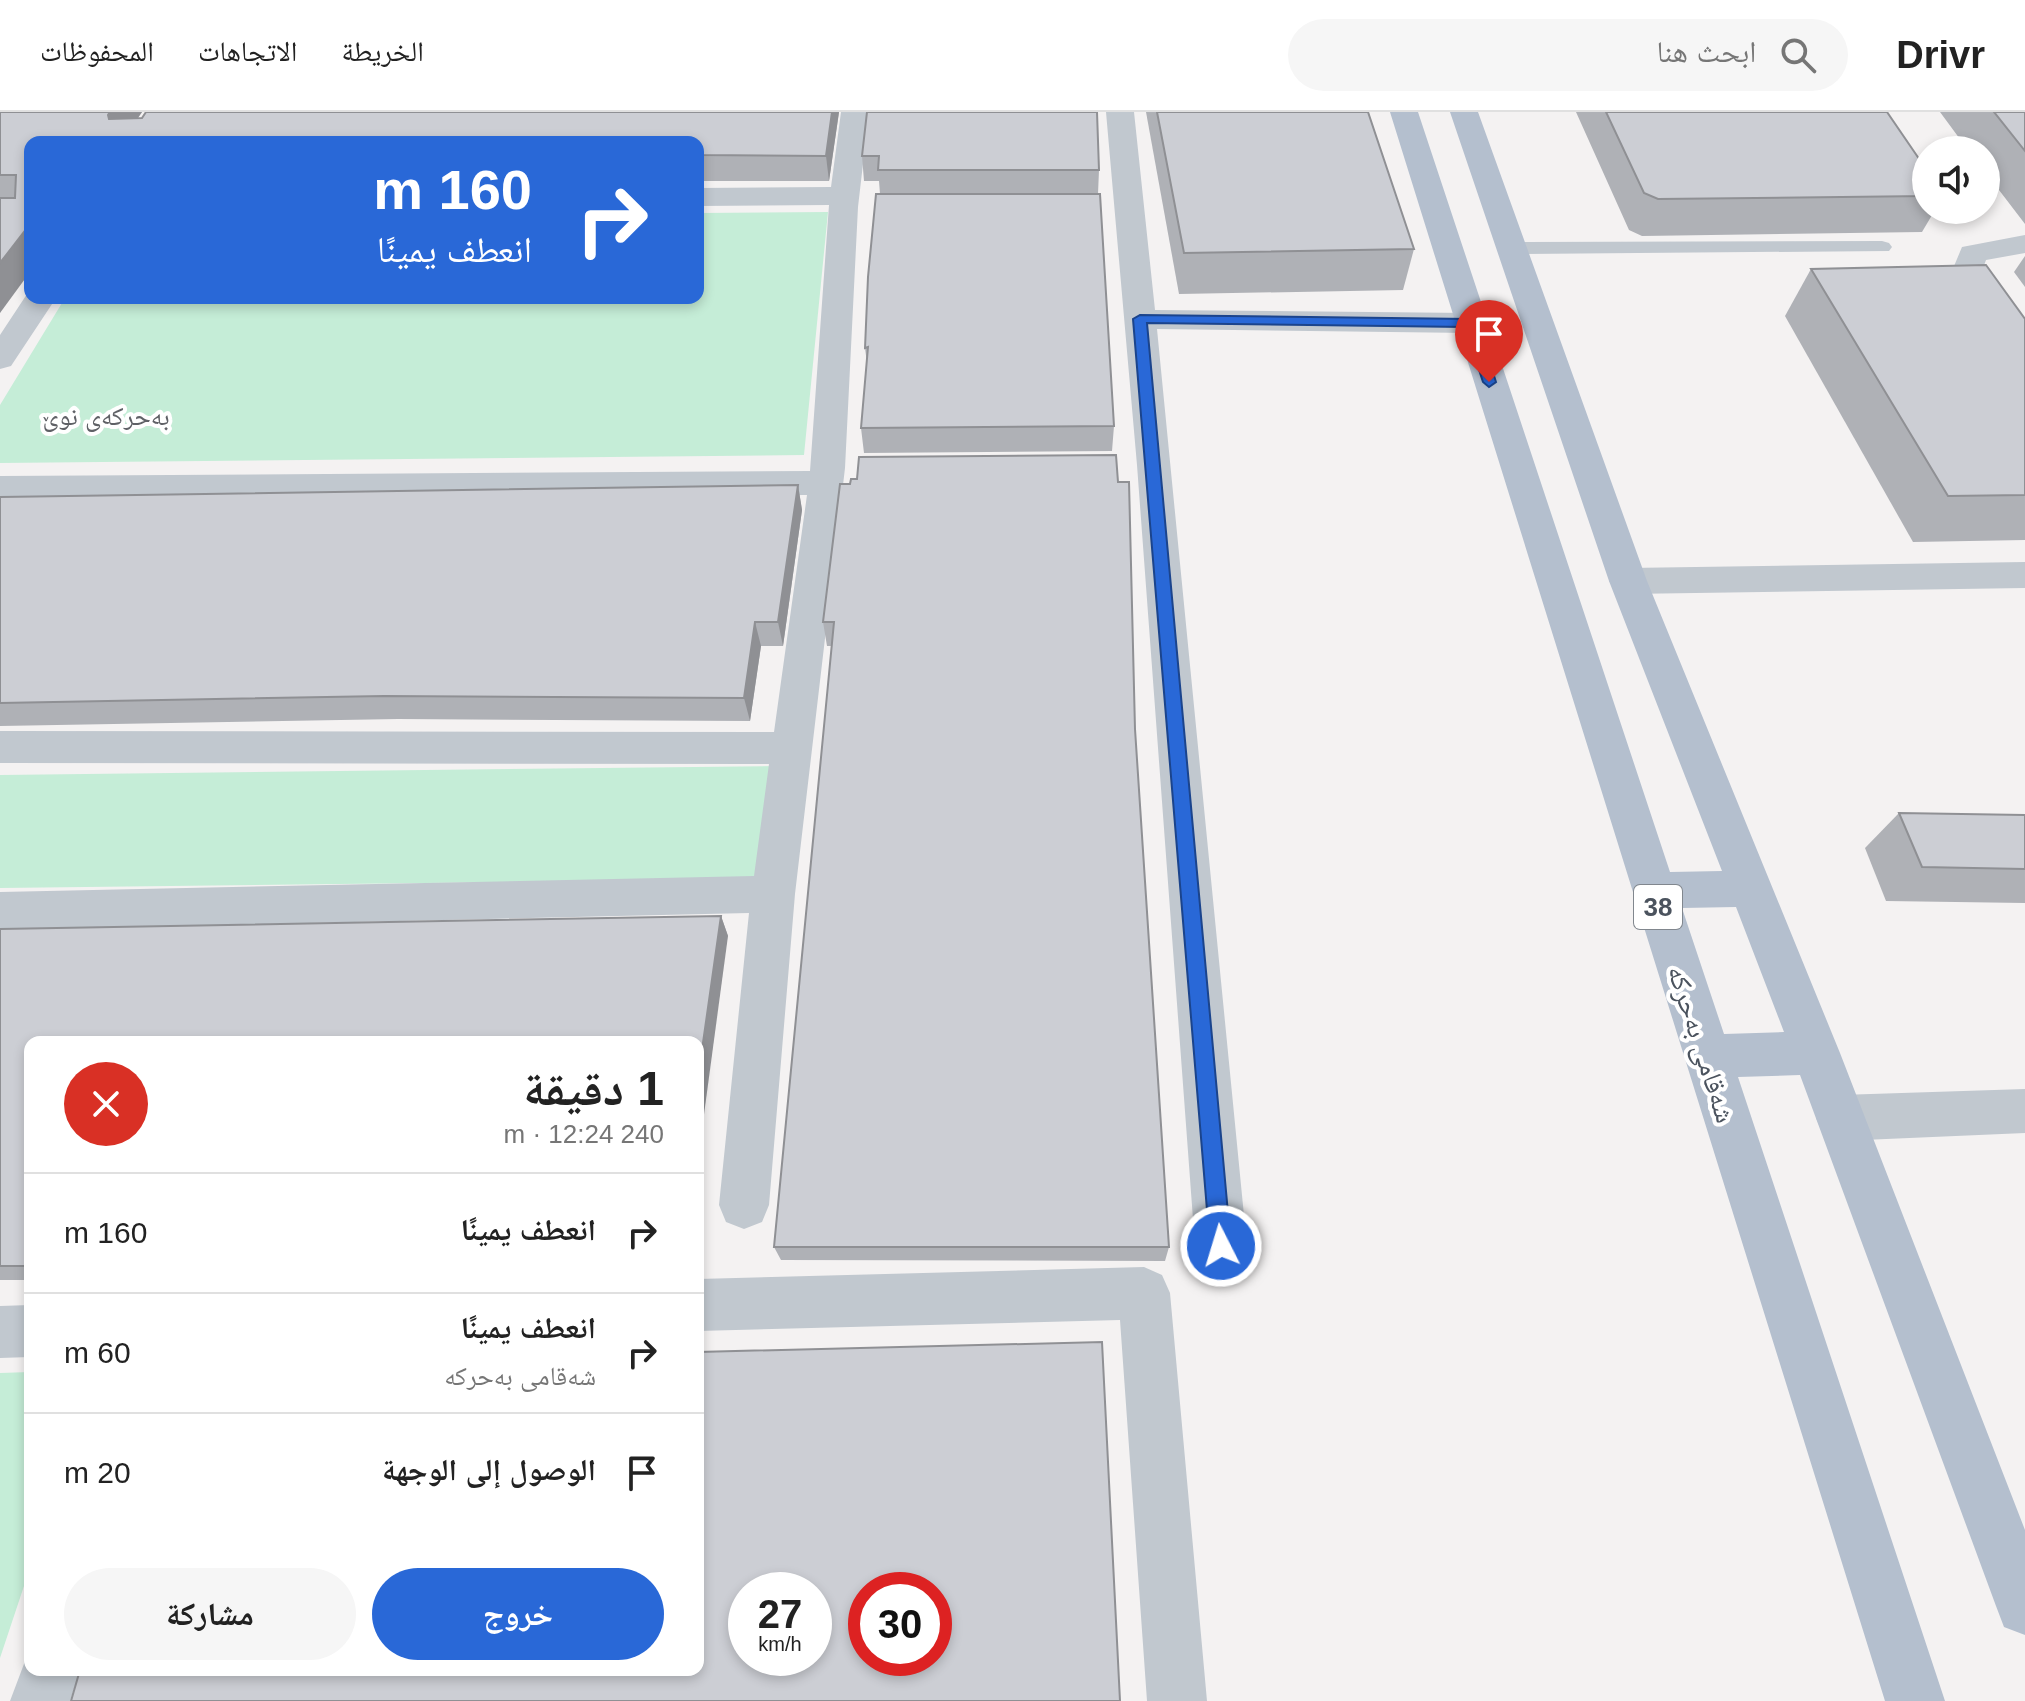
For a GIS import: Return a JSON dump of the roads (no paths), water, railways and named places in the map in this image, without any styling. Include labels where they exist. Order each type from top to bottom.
[{"type":"main road","name":"شەقامی بەحرکە","points":[[1404,112],[1915,1701]]},
{"type":"main road","points":[[1464,112],[1628,581],[1816,1053],[2025,1606]]},
{"type":"main road","points":[[1653,891],[1750,888]]},
{"type":"main road","points":[[1706,1056],[1816,1053]]},
{"type":"street","points":[[744,1205],[773,894],[792,748],[838,473],[854,203],[855,112]]},
{"type":"street","points":[[1120,112],[1113,208],[1140,319],[1138,465],[1221,1246]]},
{"type":"street","points":[[704,197],[854,203]]},
{"type":"street","points":[[2025,244],[1973,253],[1967,271],[2025,354]]},
{"type":"street","points":[[0,359],[36,304]]},
{"type":"street","points":[[1140,319],[1470,323]]},
{"type":"street","points":[[0,488],[838,473]]},
{"type":"street","points":[[1628,581],[2025,575]]},
{"type":"street","points":[[0,747],[792,748]]},
{"type":"street","points":[[0,911],[773,894]]},
{"type":"street","points":[[1840,1118],[2025,1111]]},
{"type":"street","points":[[704,1305],[1144,1293],[1177,1701]]},
{"type":"street","points":[[0,1332],[24,1331]]},
{"type":"street","points":[[40,1701],[48,1676]]},
{"type":"lane","points":[[1512,248],[1882,247]]},
{"type":"district","name":"بەحرکەی نوێ","points":[[106,416]]}]
